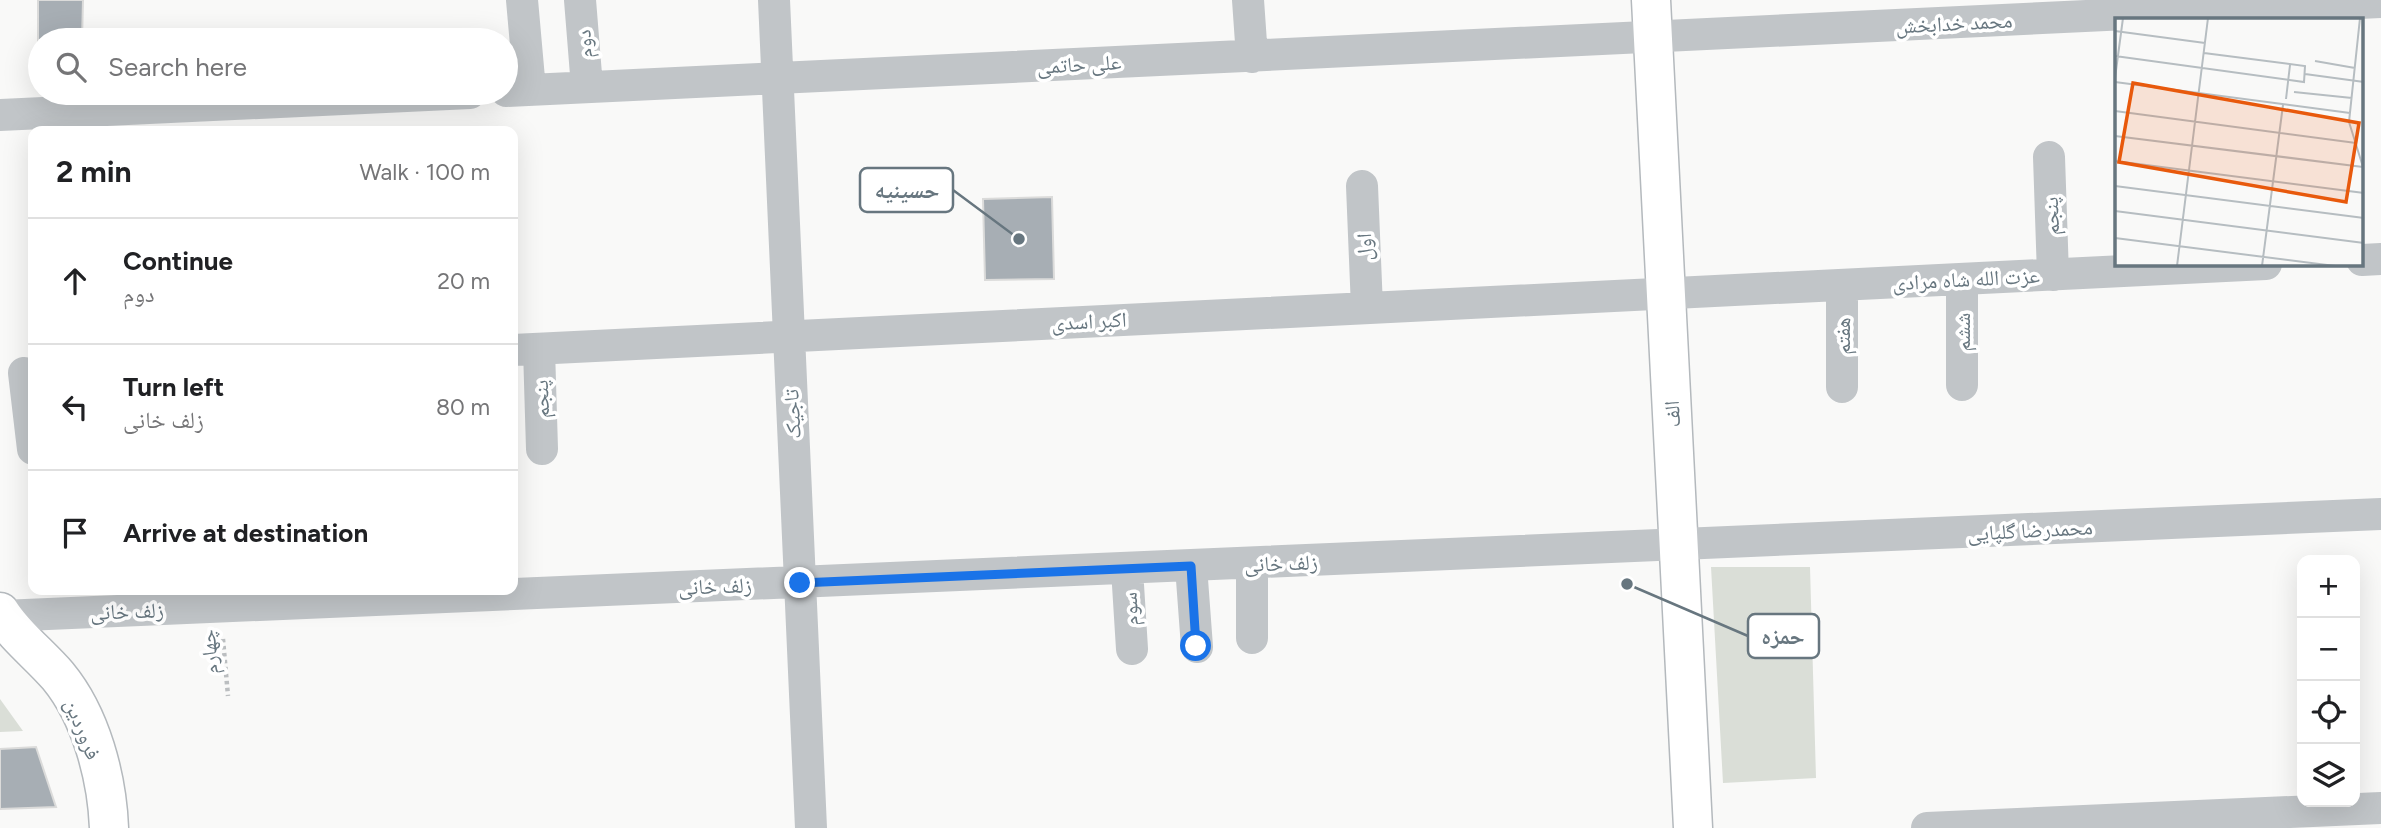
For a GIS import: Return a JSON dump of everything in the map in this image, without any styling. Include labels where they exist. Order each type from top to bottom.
[{"type":"street","points":[[518,91],[522,0]]},
{"type":"street","name":"دوم","points":[[580,0],[587,87]]},
{"type":"street","name":"تاجیک","points":[[774,0],[811,828]]},
{"type":"street","points":[[1248,0],[1252,57]]},
{"type":"street","name":"الف","points":[[1651,0],[1693,828]]},
{"type":"street","name":"محمد خدابخش","points":[[2150,18],[2255,14],[2381,2]]},
{"type":"street","name":"محمد خدابخش","points":[[1653,37],[2115,19]]},
{"type":"street","name":"علی حاتمی","points":[[518,91],[1653,37]]},
{"type":"street","points":[[0,115],[214,105]]},
{"type":"street","name":"پنجم","points":[[2049,157],[2053,275]]},
{"type":"street","name":"اول","points":[[1362,186],[1367,308]]},
{"type":"street","name":"عزت الله شاه مرادی","points":[[1666,294],[2227,266]]},
{"type":"street","name":"ششم","points":[[1962,279],[1962,385]]},
{"type":"street","name":"هفتم","points":[[1842,285],[1842,387]]},
{"type":"street","name":"اکبر اسدی","points":[[526,349],[1666,294]]},
{"type":"street","name":"پنجم","points":[[526,349],[542,449]]},
{"type":"street","points":[[19,374],[28,422]]},
{"type":"street","name":"محمدرضا گلپایی","points":[[1678,546],[2381,514]]},
{"type":"street","name":"زلف خانی","points":[[518,594],[1678,546]]},
{"type":"street","points":[[1252,564],[1252,638]]},
{"type":"street","points":[[1191,566],[1196,646]]},
{"type":"street","name":"سوم","points":[[1128,569],[1132,649]]},
{"type":"street","name":"زلف خانی","points":[[1,614],[498,595]]},
{"type":"street","name":"فروردین","points":[[1,614],[59,678],[80,708],[95,748],[109,828]]},
{"type":"street","points":[[1927,828],[2381,808]]},
{"type":"path","name":"چهارم","points":[[221,606],[228,696]]},
{"type":"shaded area","points":[[1711,567],[1810,567],[1816,778],[1723,783]]},
{"type":"shaded area","points":[[0,699],[23,731],[0,732]]},
{"type":"building","points":[[38,0],[83,0],[82,28],[38,28]]},
{"type":"building","points":[[1052,197],[1054,279],[985,280],[983,199]]},
{"type":"building","points":[[36,747],[56,807],[0,809],[0,749]]},
{"type":"place","name":"حسینیه","points":[[1019,239]]},
{"type":"place","name":"حمزه","points":[[1627,584]]},
{"type":"route","points":[[800,583],[1191,566],[1196,646]]}]
